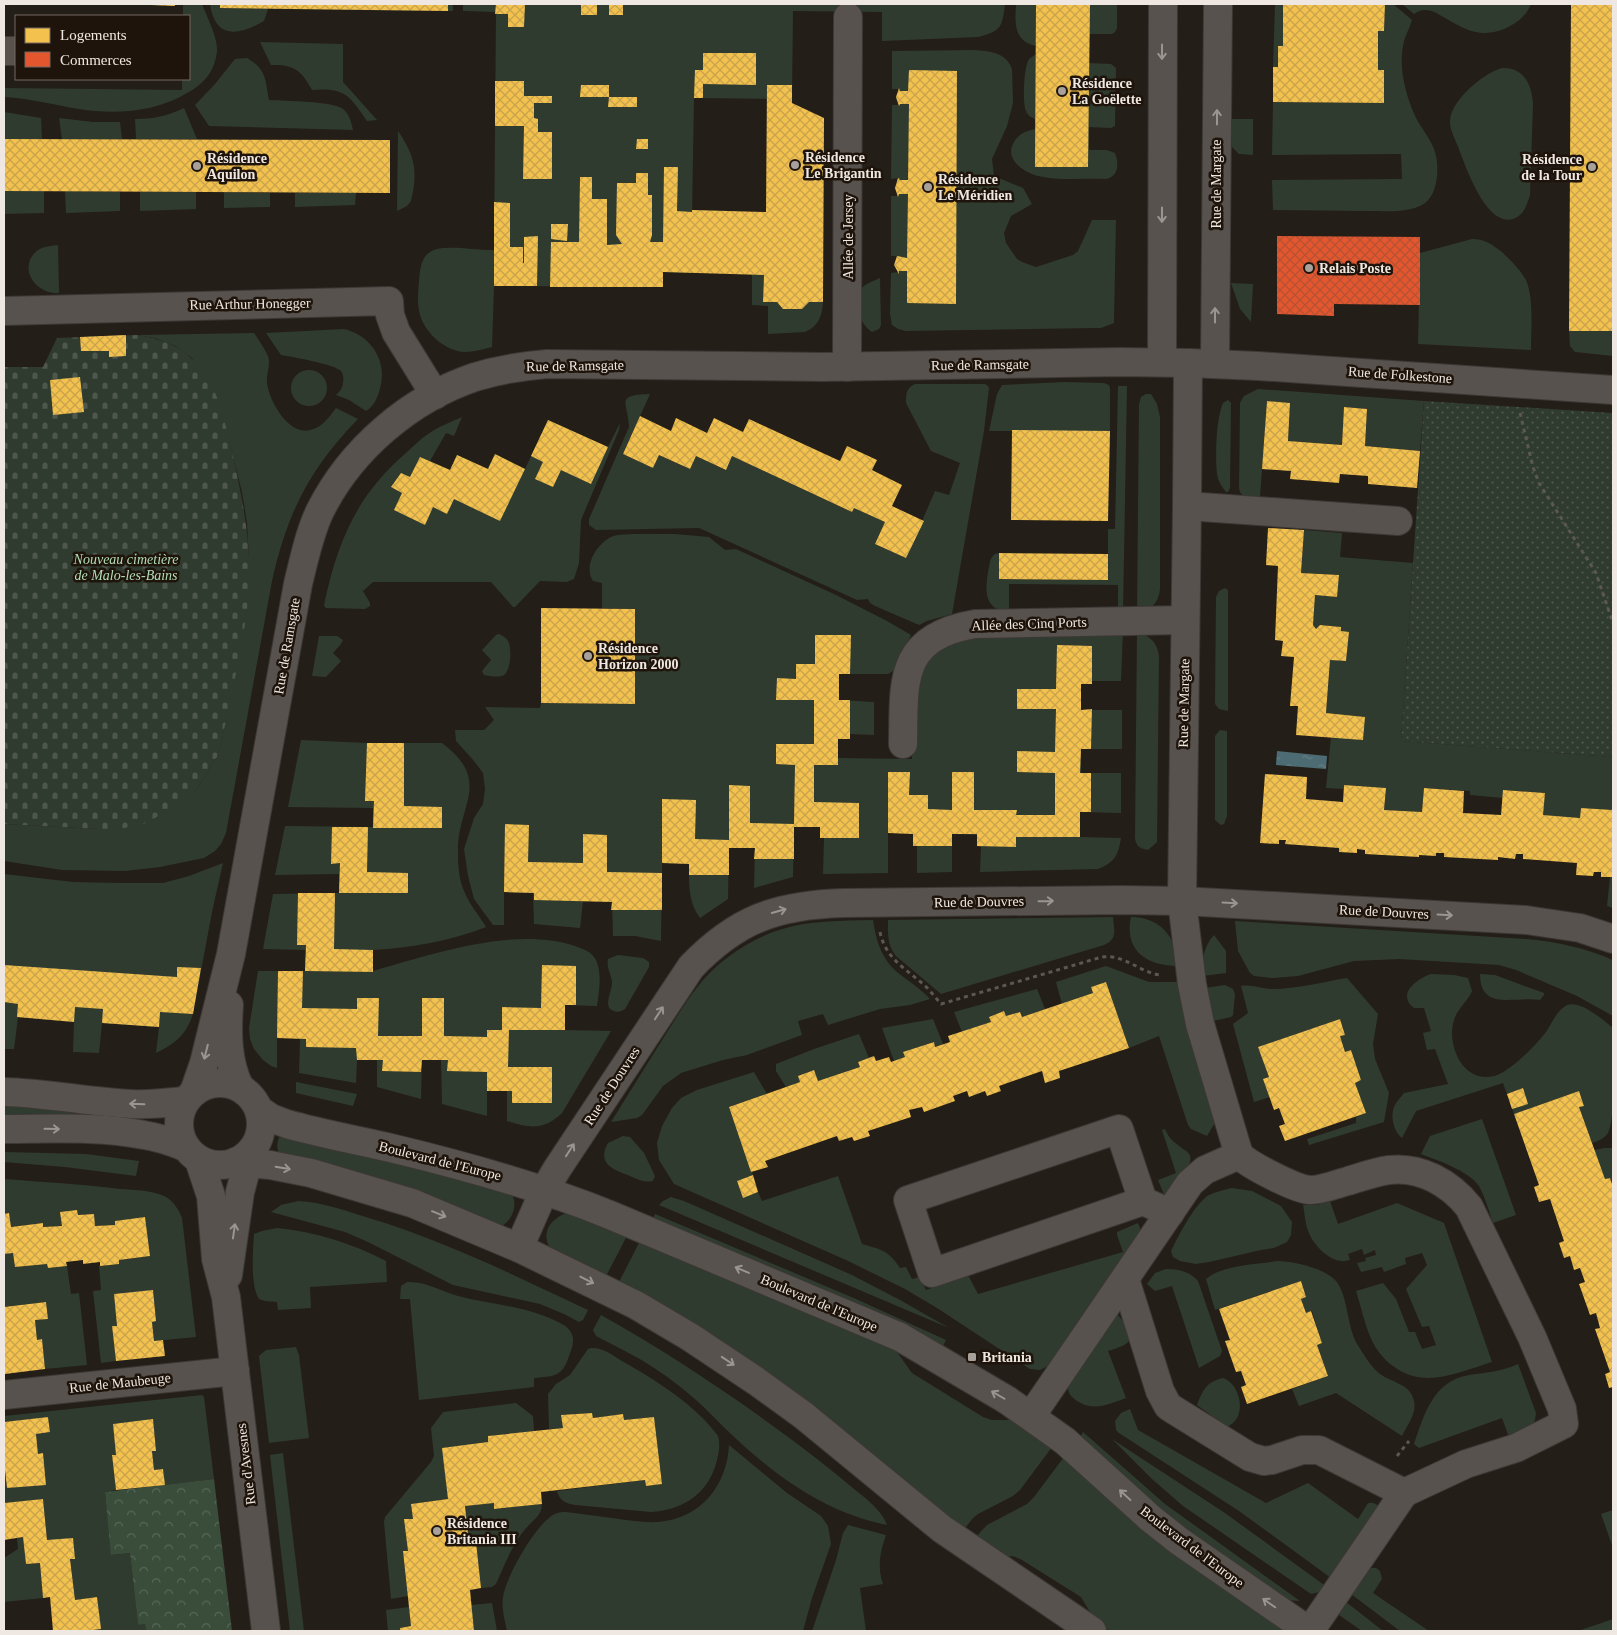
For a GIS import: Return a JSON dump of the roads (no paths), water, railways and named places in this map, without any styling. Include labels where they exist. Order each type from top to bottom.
[{"type":"street","name":"Rue de Margate","points":[[1162,4],[1175,363],[1187,506],[1182,901],[1191,973],[1200,1024],[1239,1155]]},
{"type":"street","name":"Rue de Margate","points":[[1215,364],[1218,4]]},
{"type":"street","name":"Allée de Jersey","points":[[847,367],[848,17]]},
{"type":"street","name":"Rue Arthur Honegger","points":[[4,311],[389,301],[390,315],[394,327],[435,395]]},
{"type":"street","name":"Rue de Folkestone","points":[[1175,363],[1613,390]]},
{"type":"street","name":"Rue de Ramsgate","points":[[190,1096],[204,1063],[230,954],[296,593],[312,533],[328,496],[364,448],[400,417],[435,395],[476,377],[547,364],[847,367],[1175,363]]},
{"type":"street","points":[[1187,506],[1398,521]]},
{"type":"street","name":"Allée des Cinq Ports","points":[[903,744],[903,692],[906,674],[920,648],[952,628],[974,624],[1185,620]]},
{"type":"street","name":"Rue de Douvres","points":[[519,1248],[544,1191],[691,967],[722,938],[742,925],[788,908],[822,904],[1182,901],[1526,920],[1562,924],[1613,939]]},
{"type":"street","name":"Rue de Ramsgate","points":[[230,954],[228,1044],[233,1074],[240,1088]]},
{"type":"street","points":[[192,1153],[180,1137],[178,1126],[179,1114],[190,1096],[201,1087],[216,1082],[240,1088],[250,1096],[259,1110],[261,1119],[258,1140],[244,1159]]},
{"type":"street","points":[[4,1092],[133,1104],[158,1104],[190,1096]]},
{"type":"street","name":"Boulevard de l'Europe","points":[[259,1110],[271,1118],[287,1124],[490,1174],[544,1191],[610,1215],[900,1337],[1031,1416],[1070,1445],[1150,1518],[1309,1631]]},
{"type":"street","points":[[4,1129],[120,1131],[155,1137],[192,1153],[206,1163],[219,1166],[244,1159],[298,1170],[394,1197],[519,1248],[636,1304],[714,1352],[803,1415],[942,1529],[1092,1631]]},
{"type":"street","points":[[1143,1201],[1119,1129],[908,1200],[932,1273],[1143,1201],[1170,1214]]},
{"type":"street","name":"Rue d'Avesnes","points":[[192,1153],[211,1196],[216,1259],[226,1297],[266,1631]]},
{"type":"street","points":[[1031,1416],[1190,1183],[1204,1170],[1239,1155],[1249,1164],[1306,1190],[1319,1189],[1387,1170],[1397,1170],[1417,1172],[1454,1190],[1469,1207],[1532,1337],[1562,1409],[1564,1424],[1516,1448],[1466,1464],[1404,1494],[1309,1631]]},
{"type":"street","name":"Rue d'Avesnes","points":[[226,1297],[244,1159]]},
{"type":"street","points":[[1125,1279],[1160,1391],[1168,1406],[1250,1457],[1264,1461],[1302,1450],[1319,1450],[1404,1494]]},
{"type":"street","name":"Rue de Maubeuge","points":[[4,1396],[235,1371]]},
{"type":"water","points":[[1277,751],[1327,756],[1326,769],[1276,765]]},
{"type":"place","name":"Résidence La Goëlette","points":[[1062,91]]},
{"type":"place","name":"Résidence Le Brigantin","points":[[795,165]]},
{"type":"place","name":"Résidence Aquilon","points":[[197,166]]},
{"type":"place","name":"Résidence de la Tour","points":[[1592,167]]},
{"type":"place","name":"Résidence Le Méridien","points":[[928,187]]},
{"type":"place","name":"Relais Poste","points":[[1309,268]]},
{"type":"place","name":"Résidence Horizon 2000","points":[[588,656]]},
{"type":"place","name":"Britania","points":[[972,1357]]},
{"type":"place","name":"Résidence Britania III","points":[[437,1531]]},
{"type":"park label","name":"Nouveau cimetière de Malo-les-Bains","points":[[126,568]]}]
